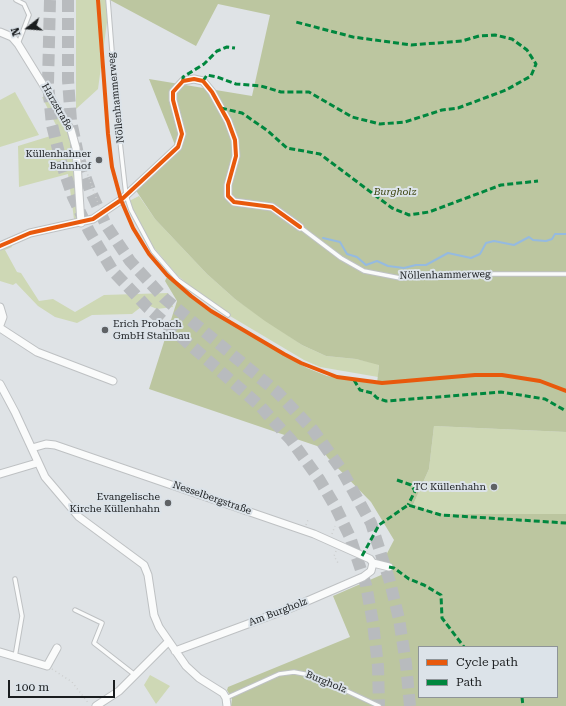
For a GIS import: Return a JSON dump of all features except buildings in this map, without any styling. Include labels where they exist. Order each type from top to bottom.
[{"type":"street","name":"Harzstraße","points":[[0,32],[12,37],[18,44],[71,130],[76,148],[81,223]]},
{"type":"street","name":"Nöllenhammerweg","points":[[0,246],[30,233],[81,223],[93,219],[102,214],[126,195],[178,147],[182,134],[173,100],[173,92],[183,81],[194,79],[203,81],[221,108],[235,140],[236,156],[228,186],[228,196],[234,202],[272,207],[300,227]]},
{"type":"street","points":[[0,307],[3,317],[0,327],[37,352],[113,381]]},
{"type":"street","points":[[0,384],[32,448],[37,463],[54,489],[79,517],[144,565],[148,575],[154,615],[168,642],[193,673],[223,693],[228,706]]},
{"type":"street","name":"Nesselbergstraße","points":[[32,448],[46,444],[55,445],[218,500],[329,541],[370,559],[373,563],[389,567]]},
{"type":"street","points":[[0,474],[37,463]]},
{"type":"street","name":"Am Burgholz","points":[[175,651],[291,608],[362,577],[371,571],[373,563]]},
{"type":"street","points":[[96,706],[119,691],[168,642]]},
{"type":"street","points":[[0,652],[47,666],[57,648]]},
{"type":"lane","points":[[16,0],[24,4],[29,15],[18,44]]},
{"type":"lane","name":"Nöllenhammerweg","points":[[108,0],[117,115],[126,195]]},
{"type":"lane","points":[[126,195],[137,225],[153,252],[178,280],[228,316]]},
{"type":"lane","name":"Nöllenhammerweg","points":[[300,227],[341,258],[364,271],[400,278],[459,274],[566,274]]},
{"type":"lane","points":[[15,579],[22,616],[15,657]]},
{"type":"lane","points":[[75,610],[102,623],[94,643],[136,675]]},
{"type":"lane","name":"Burgholz","points":[[226,698],[279,674],[300,672],[315,676],[379,706]]},
{"type":"path","points":[[84,166],[102,214]]},
{"type":"path","points":[[329,541],[335,526]]},
{"type":"path","points":[[338,545],[334,556],[338,563]]},
{"type":"path","points":[[47,666],[72,682],[90,706]]},
{"type":"green space","points":[[76,0],[110,0],[98,89],[76,109]]},
{"type":"green space","name":"Burgholz","points":[[110,0],[566,0],[566,432],[434,426],[429,469],[413,505],[441,514],[566,514],[566,706],[231,706],[232,699],[227,690],[228,687],[350,637],[333,596],[388,572],[383,561],[394,540],[371,502],[328,458],[320,447],[149,389],[177,301],[165,281],[167,277],[204,308],[307,368],[327,376],[377,384],[379,365],[356,359],[326,356],[302,345],[235,299],[207,274],[155,219],[135,189],[138,179],[165,158],[175,145],[149,79],[252,96],[270,15],[218,4],[196,46]]},
{"type":"green space","points":[[15,92],[39,135],[0,147],[0,100]]},
{"type":"green space","points":[[42,97],[46,97],[70,137],[73,146],[77,220],[67,223],[55,223],[74,219],[68,174],[19,187],[18,146],[57,134],[58,129]]},
{"type":"green space","points":[[139,196],[155,219],[207,274],[235,299],[302,345],[326,356],[356,359],[379,364],[378,377],[320,367],[304,360],[230,316],[203,297],[177,275],[149,242],[129,201]]},
{"type":"green space","points":[[11,245],[12,247],[5,250],[17,272],[21,273],[39,301],[53,299],[75,312],[104,295],[168,293],[173,307],[157,309],[145,304],[132,314],[92,315],[77,323],[55,317],[38,306],[16,283],[13,285],[0,281],[0,250]]},
{"type":"green space","name":"TC Küllenhahn","points":[[434,426],[566,432],[566,514],[441,514],[413,505],[429,469]]},
{"type":"green space","points":[[150,675],[170,686],[156,704],[144,685]]},
{"type":"waterway","points":[[323,238],[340,242],[347,254],[357,257],[366,265],[377,261],[388,266],[404,268],[416,265],[426,265],[448,253],[471,258],[480,254],[486,243],[494,241],[514,245],[529,237],[533,240],[546,241],[552,239],[555,234],[566,234]]},
{"type":"tunnel","points":[[50,0],[48,83],[52,125],[62,165],[73,197],[89,231],[113,271],[148,308],[260,406],[291,440],[319,479],[335,506],[350,537],[366,585],[373,623],[378,666],[379,706]]},
{"type":"tunnel","points":[[68,0],[68,80],[71,121],[79,159],[90,190],[106,225],[130,261],[164,298],[277,392],[313,430],[341,469],[371,523],[390,582],[399,619],[406,664],[410,706]]},
{"type":"marked path","points":[[203,81],[207,75],[236,84],[261,86],[281,92],[309,92],[352,117],[380,124],[405,122],[442,110],[458,108],[506,90],[531,76],[536,64],[527,50],[512,39],[495,35],[479,36],[462,41],[411,45],[353,37],[296,22]]},
{"type":"marked path","points":[[183,81],[183,77],[204,64],[217,51],[227,47],[235,48]]},
{"type":"marked path","points":[[221,108],[242,113],[268,131],[287,148],[320,154],[392,208],[409,215],[429,212],[501,185],[538,181]]},
{"type":"marked path","points":[[354,380],[360,390],[372,393],[377,398],[386,401],[501,392],[545,399],[566,411]]},
{"type":"marked path","points":[[397,480],[411,485],[415,491],[408,505]]},
{"type":"marked path","points":[[362,556],[379,525],[408,505],[441,515],[566,523]]},
{"type":"marked path","points":[[389,567],[394,568],[409,579],[424,585],[441,595],[442,618],[463,646]]},
{"type":"marked path","points":[[522,698],[523,706]]},
{"type":"cycle path","points":[[98,0],[108,134],[112,167],[121,200],[133,228],[149,254],[167,275],[191,296],[211,311],[284,354],[301,363],[337,377],[382,383],[475,375],[502,375],[540,381],[566,391]]},
{"type":"cycle path","points":[[0,246],[30,233],[93,219],[121,200],[178,147],[182,134],[173,100],[173,92],[183,81],[194,79],[203,81],[212,92],[228,121],[235,140],[236,156],[228,185],[228,196],[234,202],[272,207],[300,227]]},
{"type":"place","name":"Küllenhahner Bahnhof","points":[[99,160]]},
{"type":"place","name":"Erich Probach GmbH Stahlbau","points":[[105,330]]},
{"type":"place","name":"TC Küllenhahn","points":[[494,487]]},
{"type":"place","name":"Evangelische Kirche Küllenhahn","points":[[168,503]]}]
